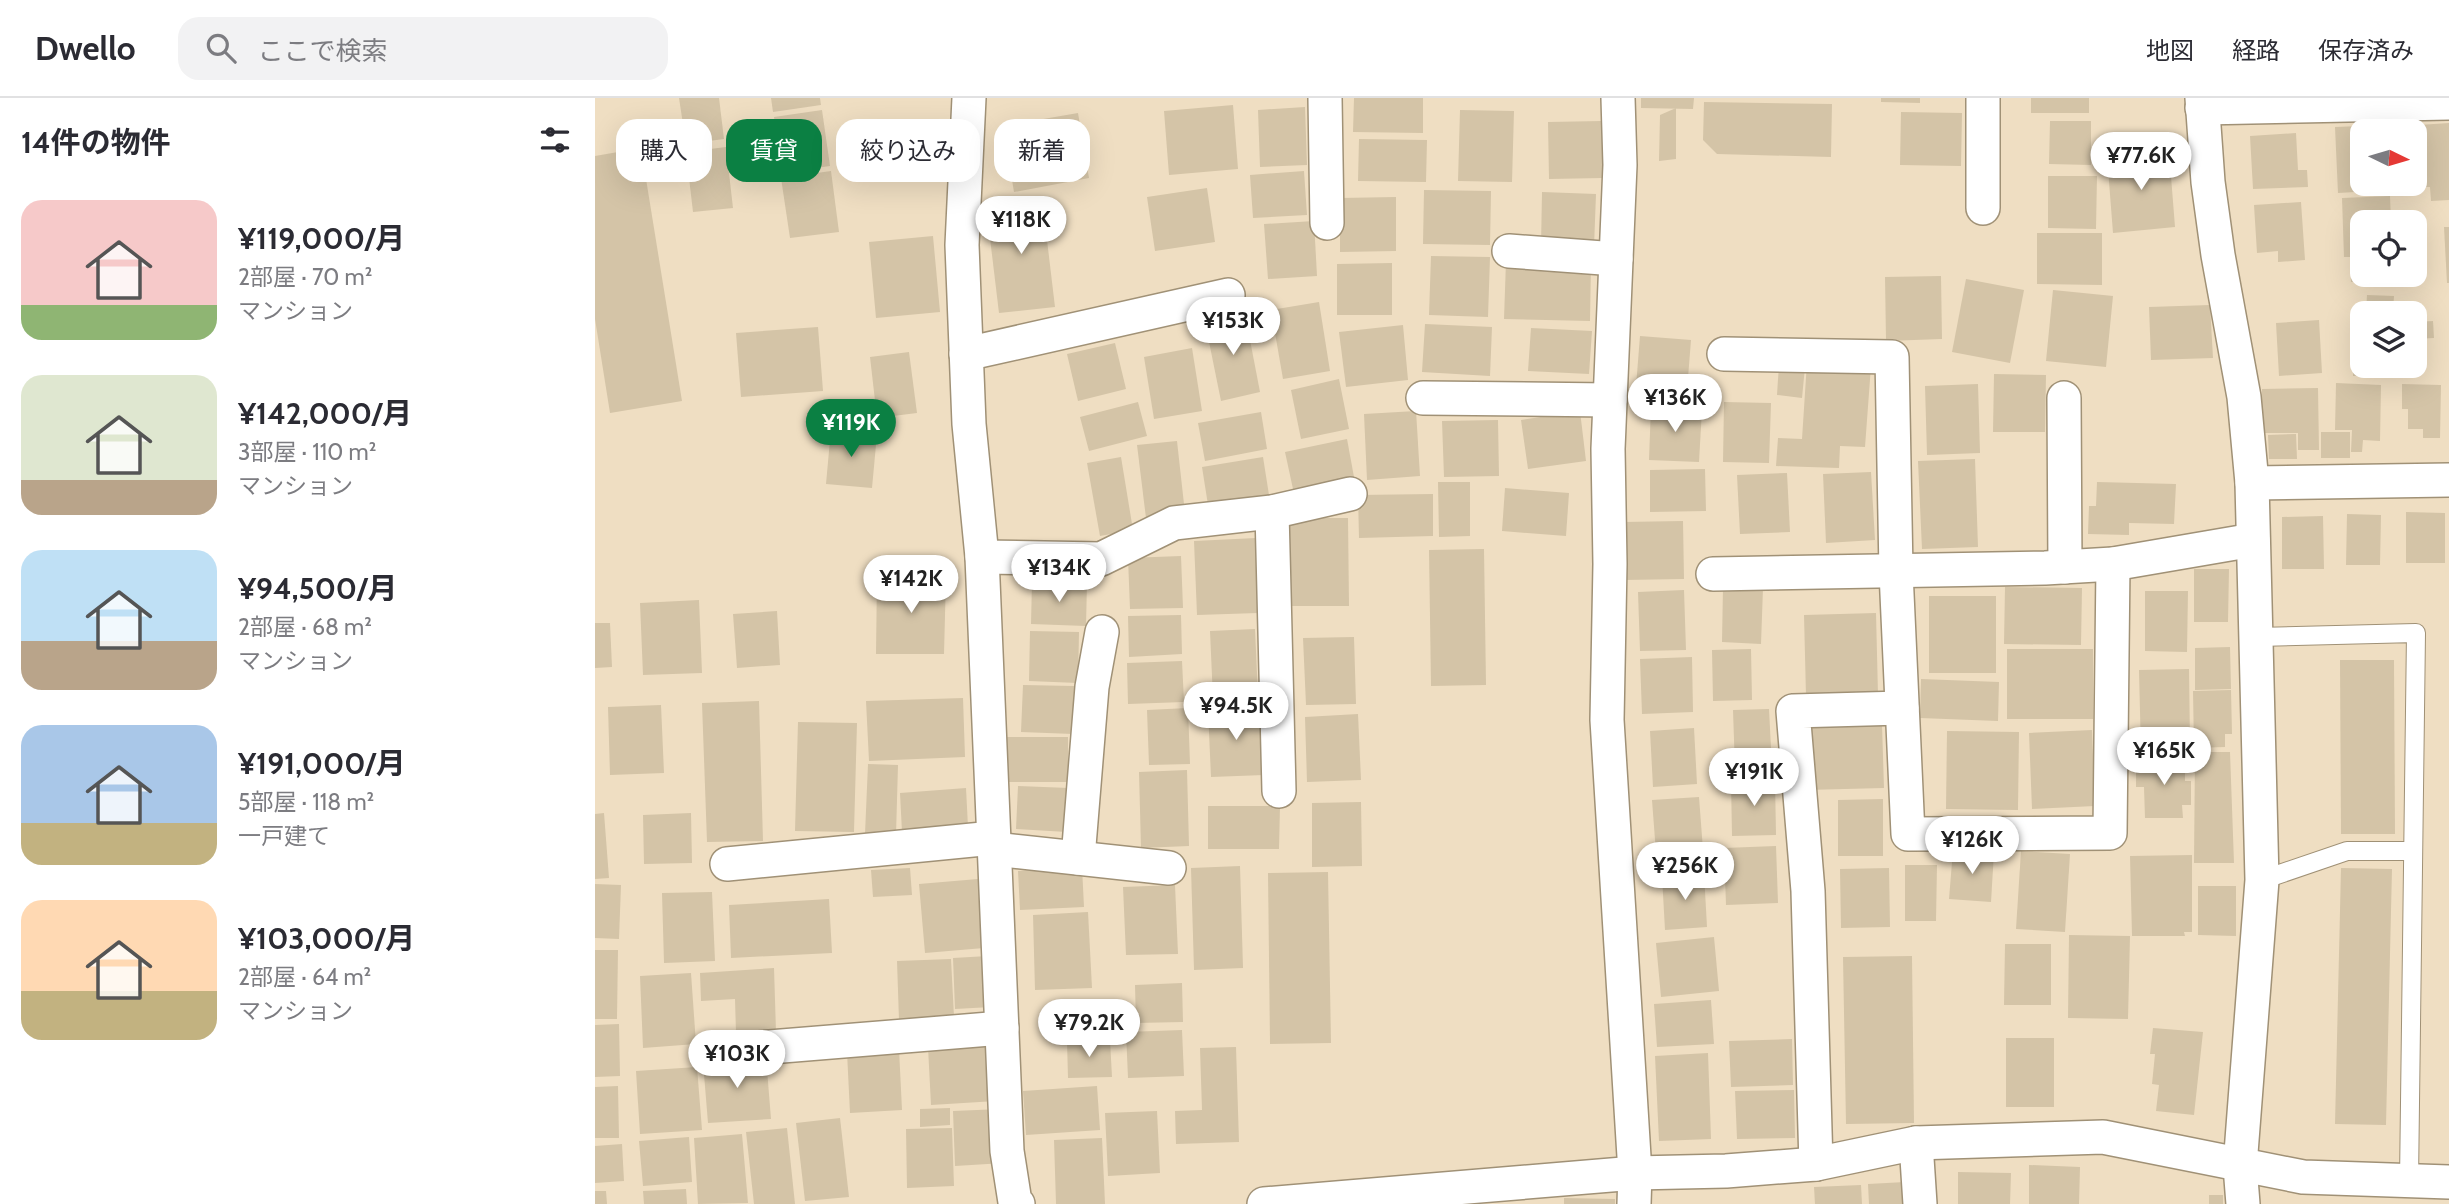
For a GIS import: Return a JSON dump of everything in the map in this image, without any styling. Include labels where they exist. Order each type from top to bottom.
[{"type":"street","points":[[969,98],[962,245],[966,354],[969,425],[982,557],[1010,1203]]},
{"type":"street","points":[[1325,98],[1327,223]]},
{"type":"street","points":[[1618,98],[1620,165],[1608,449],[1610,564],[1607,720],[1634,1189]]},
{"type":"street","points":[[1983,98],[1983,208]]},
{"type":"street","points":[[2243,1204],[2240,1166],[2262,880],[2252,483],[2244,397],[2218,255],[2208,182],[2202,103],[2449,103]]},
{"type":"street","points":[[1509,251],[1616,259]]},
{"type":"street","points":[[966,354],[1228,295]]},
{"type":"street","points":[[1724,354],[1892,357],[1896,572],[1908,834],[2109,833],[2113,564]]},
{"type":"street","points":[[1423,398],[1609,400]]},
{"type":"street","points":[[2064,398],[2065,567]]},
{"type":"street","points":[[2252,483],[2449,480]]},
{"type":"street","points":[[982,557],[1101,559],[1174,523],[1272,512],[1350,494]]},
{"type":"street","points":[[1272,512],[1279,791]]},
{"type":"street","points":[[1713,574],[1896,572],[2113,564],[2253,540]]},
{"type":"street","points":[[1078,858],[1092,687],[1102,632]]},
{"type":"street","points":[[1816,1164],[1808,891],[1793,712],[1902,708]]},
{"type":"street","points":[[727,864],[994,843],[1078,858],[1169,868]]},
{"type":"street","points":[[709,1052],[1002,1028]]},
{"type":"street","points":[[1263,1204],[1634,1189],[1726,1171],[1816,1164],[1916,1143],[2103,1138],[2302,1177],[2449,1182]]},
{"type":"street","points":[[1916,1143],[1920,1204]]},
{"type":"lane","points":[[2257,637],[2416,633],[2409,1181]]},
{"type":"lane","points":[[2262,880],[2347,851],[2413,852]]},
{"type":"building","points":[[679,98],[719,98],[724,139],[712,141],[712,119],[682,119]]},
{"type":"building","points":[[771,98],[820,98],[821,105],[773,112]]},
{"type":"building","points":[[1354,98],[1423,98],[1423,133],[1353,132]]},
{"type":"building","points":[[1641,98],[1694,98],[1693,109],[1641,108]]},
{"type":"building","points":[[1881,98],[1920,98],[1920,103],[1881,102]]},
{"type":"building","points":[[2031,98],[2089,98],[2089,113],[2031,113]]},
{"type":"building","points":[[1704,102],[1832,104],[1831,157],[1717,154],[1703,140]]},
{"type":"building","points":[[1233,105],[1238,169],[1169,175],[1164,111]]},
{"type":"building","points":[[1305,107],[1307,165],[1260,167],[1258,110]]},
{"type":"building","points":[[1676,108],[1676,159],[1659,161],[1660,115]]},
{"type":"building","points":[[822,110],[830,166],[822,167],[822,119],[774,117]]},
{"type":"building","points":[[1460,110],[1514,111],[1512,182],[1458,181]]},
{"type":"building","points":[[1901,112],[1962,113],[1961,166],[1900,165]]},
{"type":"building","points":[[1078,113],[1079,119],[1043,119]]},
{"type":"building","points":[[1602,121],[1603,178],[1549,179],[1548,122]]},
{"type":"building","points":[[2050,121],[2091,121],[2091,165],[2049,164]]},
{"type":"building","points":[[2449,123],[2449,200],[2431,201],[2430,187],[2427,187],[2427,124]]},
{"type":"building","points":[[2350,126],[2350,192],[2338,193],[2335,127]]},
{"type":"building","points":[[2296,133],[2298,170],[2307,170],[2308,187],[2253,189],[2250,136]]},
{"type":"building","points":[[1359,139],[1427,140],[1426,182],[1358,181]]},
{"type":"building","points":[[726,147],[726,182],[730,182],[733,208],[693,212],[690,182],[712,182],[712,149]]},
{"type":"building","points":[[2169,151],[2175,227],[2113,233],[2107,156]]},
{"type":"building","points":[[616,152],[616,182],[647,182],[682,401],[610,413],[595,319],[595,156]]},
{"type":"building","points":[[831,171],[839,232],[790,238],[782,182],[822,182],[822,172]]},
{"type":"building","points":[[1304,171],[1307,215],[1253,218],[1250,175]]},
{"type":"building","points":[[2048,176],[2097,176],[2096,229],[2048,228]]},
{"type":"building","points":[[1012,182],[1068,182],[1014,192]]},
{"type":"building","points":[[1207,188],[1215,242],[1155,251],[1147,197]]},
{"type":"building","points":[[1424,190],[1491,191],[1490,245],[1423,244]]},
{"type":"building","points":[[1542,192],[1596,194],[1594,247],[1541,246]]},
{"type":"building","points":[[2390,196],[2391,210],[2350,210],[2350,257],[2344,257],[2342,198]]},
{"type":"building","points":[[1396,197],[1396,251],[1340,252],[1340,198]]},
{"type":"building","points":[[1042,198],[1055,307],[999,313],[986,205]]},
{"type":"building","points":[[2301,202],[2305,260],[2278,262],[2278,251],[2257,253],[2254,205]]},
{"type":"building","points":[[1314,221],[1317,276],[1268,279],[1264,224]]},
{"type":"building","points":[[2444,227],[2449,227],[2449,283],[2447,283]]},
{"type":"building","points":[[2037,233],[2102,233],[2102,285],[2037,284]]},
{"type":"building","points":[[933,236],[940,312],[876,318],[869,242]]},
{"type":"building","points":[[1431,256],[1490,257],[1488,317],[1429,315]]},
{"type":"building","points":[[1506,261],[1591,263],[1590,321],[1504,319]]},
{"type":"building","points":[[1392,263],[1392,315],[1337,315],[1337,264]]},
{"type":"building","points":[[1941,276],[1942,339],[1886,341],[1885,277]]},
{"type":"building","points":[[1966,279],[2024,290],[2010,363],[1952,352]]},
{"type":"building","points":[[2053,290],[2113,296],[2106,367],[2046,361]]},
{"type":"building","points":[[2367,295],[2394,296],[2394,301],[2367,301]]},
{"type":"building","points":[[1319,302],[1330,371],[1283,379],[1271,310]]},
{"type":"building","points":[[2210,305],[2213,358],[2151,360],[2149,307]]},
{"type":"building","points":[[1245,314],[1260,392],[1221,401],[1205,322]]},
{"type":"building","points":[[2319,320],[2322,373],[2279,376],[2276,323]]},
{"type":"building","points":[[2427,321],[2433,321],[2434,338],[2427,338]]},
{"type":"building","points":[[1425,324],[1492,327],[1490,376],[1422,372]]},
{"type":"building","points":[[1403,325],[1408,380],[1346,387],[1339,332]]},
{"type":"building","points":[[818,327],[823,391],[741,397],[736,333]]},
{"type":"building","points":[[1531,328],[1592,331],[1589,374],[1528,371]]},
{"type":"building","points":[[1640,336],[1691,340],[1686,403],[1635,399]]},
{"type":"building","points":[[1115,343],[1126,389],[1078,401],[1067,354]]},
{"type":"building","points":[[1192,348],[1202,411],[1154,419],[1144,357]]},
{"type":"building","points":[[909,352],[917,413],[877,418],[870,357]]},
{"type":"building","points":[[1807,362],[1871,366],[1865,447],[1840,446],[1839,468],[1776,466],[1778,438],[1802,439]]},
{"type":"building","points":[[1779,364],[1805,367],[1802,398],[1777,395]]},
{"type":"building","points":[[1994,374],[2046,375],[2045,432],[1993,432]]},
{"type":"building","points":[[1339,379],[1349,429],[1301,439],[1291,390]]},
{"type":"building","points":[[2336,383],[2381,385],[2380,441],[2363,440],[2362,452],[2351,452],[2352,430],[2335,430]]},
{"type":"building","points":[[1978,384],[1980,453],[1927,455],[1925,386]]},
{"type":"building","points":[[2402,384],[2441,385],[2440,438],[2423,438],[2423,429],[2408,429],[2408,409],[2402,409]]},
{"type":"building","points":[[2318,388],[2319,450],[2298,450],[2298,433],[2262,433],[2262,389]]},
{"type":"building","points":[[1138,402],[1147,436],[1089,451],[1080,417]]},
{"type":"building","points":[[1724,402],[1771,403],[1769,463],[1723,462]]},
{"type":"building","points":[[1651,406],[1702,409],[1699,462],[1649,460]]},
{"type":"building","points":[[1416,411],[1420,476],[1367,480],[1364,414]]},
{"type":"building","points":[[1580,411],[1586,461],[1528,469],[1521,420]]},
{"type":"building","points":[[1261,412],[1267,449],[1205,461],[1198,423]]},
{"type":"building","points":[[1498,420],[1499,476],[1444,477],[1442,421]]},
{"type":"building","points":[[831,429],[877,434],[872,488],[826,484]]},
{"type":"building","points":[[2321,432],[2350,432],[2350,458],[2321,458]]},
{"type":"building","points":[[2296,434],[2297,459],[2269,459],[2268,435]]},
{"type":"building","points":[[1347,439],[1354,477],[1293,489],[1285,452]]},
{"type":"building","points":[[1177,441],[1185,513],[1146,518],[1137,445]]},
{"type":"building","points":[[1121,457],[1133,530],[1100,536],[1087,463]]},
{"type":"building","points":[[1263,457],[1269,495],[1208,505],[1202,467]]},
{"type":"building","points":[[1975,459],[1978,547],[1922,549],[1918,461]]},
{"type":"building","points":[[1705,469],[1706,511],[1650,512],[1650,470]]},
{"type":"building","points":[[1871,472],[1875,540],[1826,543],[1823,474]]},
{"type":"building","points":[[1787,473],[1790,532],[1740,534],[1737,475]]},
{"type":"building","points":[[1438,482],[1470,482],[1470,536],[1439,537]]},
{"type":"building","points":[[2097,482],[2176,484],[2174,524],[2129,523],[2129,535],[2088,534],[2089,506],[2096,506]]},
{"type":"building","points":[[1505,488],[1569,493],[1566,536],[1502,531]]},
{"type":"building","points":[[1433,494],[1433,536],[1359,538],[1358,495]]},
{"type":"building","points":[[2406,512],[2445,513],[2445,563],[2406,563]]},
{"type":"building","points":[[2347,514],[2381,515],[2380,565],[2346,565]]},
{"type":"building","points":[[2323,516],[2324,569],[2282,569],[2282,517]]},
{"type":"building","points":[[1284,518],[1348,518],[1349,606],[1284,606]]},
{"type":"building","points":[[1683,521],[1684,579],[1624,580],[1623,522]]},
{"type":"building","points":[[1256,538],[1258,613],[1197,615],[1194,541]]},
{"type":"building","points":[[1484,549],[1486,685],[1431,686],[1429,550]]},
{"type":"building","points":[[1181,556],[1183,608],[1130,609],[1128,558]]},
{"type":"building","points":[[2194,569],[2229,569],[2228,622],[2194,622]]},
{"type":"building","points":[[877,576],[946,577],[944,654],[876,654]]},
{"type":"building","points":[[1032,582],[1087,583],[1086,626],[1031,624]]},
{"type":"building","points":[[1723,587],[1763,588],[1761,644],[1722,642]]},
{"type":"building","points":[[2005,587],[2082,588],[2081,645],[2004,644]]},
{"type":"building","points":[[1684,590],[1686,650],[1640,651],[1638,592]]},
{"type":"building","points":[[2145,591],[2188,591],[2187,652],[2145,651]]},
{"type":"building","points":[[1929,596],[1996,596],[1996,673],[1929,673]]},
{"type":"building","points":[[699,600],[702,673],[643,675],[640,603]]},
{"type":"building","points":[[777,611],[780,665],[737,668],[733,614]]},
{"type":"building","points":[[1876,613],[1878,695],[1806,696],[1804,615]]},
{"type":"building","points":[[1181,615],[1182,654],[1129,657],[1128,616]]},
{"type":"building","points":[[595,623],[610,623],[612,667],[595,668]]},
{"type":"building","points":[[1255,629],[1258,696],[1213,699],[1210,631]]},
{"type":"building","points":[[1030,631],[1079,632],[1078,683],[1029,681]]},
{"type":"building","points":[[1354,637],[1356,704],[1306,705],[1303,638]]},
{"type":"building","points":[[2230,647],[2231,689],[2195,690],[2195,648]]},
{"type":"building","points":[[1751,649],[1752,700],[1713,701],[1712,650]]},
{"type":"building","points":[[2007,649],[2093,649],[2093,719],[2007,719]]},
{"type":"building","points":[[1692,657],[1693,712],[1642,714],[1640,659]]},
{"type":"building","points":[[2340,660],[2394,660],[2395,834],[2341,834]]},
{"type":"building","points":[[1182,661],[1184,702],[1128,704],[1127,663]]},
{"type":"building","points":[[2189,669],[2190,744],[2176,744],[2176,752],[2141,753],[2139,670]]},
{"type":"building","points":[[1921,679],[1999,682],[1998,721],[1920,718]]},
{"type":"building","points":[[1023,685],[1074,686],[1073,734],[1021,732]]},
{"type":"building","points":[[2231,690],[2232,734],[2225,734],[2225,747],[2194,748],[2193,691]]},
{"type":"building","points":[[963,698],[965,757],[869,761],[866,701]]},
{"type":"building","points":[[759,701],[763,841],[707,842],[702,703]]},
{"type":"building","points":[[661,705],[664,773],[610,775],[608,707]]},
{"type":"building","points":[[1188,708],[1190,764],[1149,765],[1147,710]]},
{"type":"building","points":[[1261,708],[1264,775],[1211,777],[1208,710]]},
{"type":"building","points":[[1769,709],[1772,768],[1735,769],[1733,710]]},
{"type":"building","points":[[1358,714],[1361,780],[1307,782],[1305,717]]},
{"type":"building","points":[[798,722],[857,723],[854,832],[795,831]]},
{"type":"building","points":[[1882,725],[1884,788],[1806,790],[1804,727]]},
{"type":"building","points":[[1694,728],[1697,784],[1653,787],[1650,731]]},
{"type":"building","points":[[2092,730],[2095,806],[2032,809],[2029,733]]},
{"type":"building","points":[[1947,731],[2019,732],[2018,810],[1946,809]]},
{"type":"building","points":[[1004,737],[1068,737],[1068,782],[1004,782]]},
{"type":"building","points":[[2195,752],[2230,752],[2234,863],[2194,863]]},
{"type":"building","points":[[2185,759],[2185,781],[2191,781],[2191,805],[2182,805],[2183,818],[2145,818],[2144,787],[2136,787],[2136,760]]},
{"type":"building","points":[[868,764],[898,765],[896,835],[865,834]]},
{"type":"building","points":[[1187,770],[1189,846],[1141,848],[1139,772]]},
{"type":"building","points":[[1775,780],[1776,835],[1732,836],[1731,781]]},
{"type":"building","points":[[1018,786],[1069,788],[1067,832],[1016,829]]},
{"type":"building","points":[[966,788],[968,827],[902,832],[900,793]]},
{"type":"building","points":[[1699,797],[1704,863],[1657,866],[1652,800]]},
{"type":"building","points":[[1883,799],[1883,856],[1838,856],[1838,800]]},
{"type":"building","points":[[1361,802],[1362,866],[1312,867],[1312,803]]},
{"type":"building","points":[[1208,806],[1280,806],[1279,849],[1208,849]]},
{"type":"building","points":[[604,813],[609,878],[595,879],[595,814]]},
{"type":"building","points":[[691,813],[692,863],[644,864],[643,815]]},
{"type":"building","points":[[1776,846],[1778,903],[1726,905],[1724,848]]},
{"type":"building","points":[[1953,850],[1994,852],[1991,902],[1949,899]]},
{"type":"building","points":[[2021,851],[2070,854],[2065,932],[2016,929]]},
{"type":"building","points":[[2192,855],[2192,932],[2184,932],[2185,936],[2132,936],[2130,856]]},
{"type":"building","points":[[1905,865],[1937,865],[1936,921],[1905,921]]},
{"type":"building","points":[[1240,866],[1243,968],[1194,970],[1191,868]]},
{"type":"building","points":[[1082,867],[1084,907],[1020,910],[1018,871]]},
{"type":"building","points":[[910,868],[912,895],[873,897],[871,870]]},
{"type":"building","points":[[1889,868],[1890,927],[1841,928],[1840,869]]},
{"type":"building","points":[[2341,868],[2392,869],[2386,1125],[2335,1124]]},
{"type":"building","points":[[1328,872],[1331,1043],[1270,1044],[1268,873]]},
{"type":"building","points":[[1704,873],[1707,927],[1665,930],[1662,876]]},
{"type":"building","points":[[978,879],[984,948],[925,953],[919,884]]},
{"type":"building","points":[[595,884],[621,885],[619,939],[595,938]]},
{"type":"building","points":[[1175,885],[1178,954],[1126,955],[1123,887]]},
{"type":"building","points":[[2198,886],[2236,886],[2236,936],[2198,935]]},
{"type":"building","points":[[712,892],[715,961],[664,963],[662,893]]},
{"type":"building","points":[[829,899],[832,953],[731,958],[729,905]]},
{"type":"building","points":[[1088,912],[1092,988],[1035,990],[1033,915]]},
{"type":"building","points":[[2069,935],[2130,936],[2128,1019],[2068,1018]]},
{"type":"building","points":[[1714,937],[1719,991],[1661,997],[1656,943]]},
{"type":"building","points":[[2005,944],[2051,944],[2051,1005],[2004,1005]]},
{"type":"building","points":[[595,950],[618,950],[617,1019],[595,1019]]},
{"type":"building","points":[[988,956],[991,1007],[955,1009],[953,958]]},
{"type":"building","points":[[1912,956],[1914,1123],[1846,1124],[1843,957]]},
{"type":"building","points":[[951,959],[954,1017],[899,1020],[897,961]]},
{"type":"building","points":[[774,968],[776,1032],[736,1033],[735,999],[701,1001],[700,973]]},
{"type":"building","points":[[691,973],[696,1044],[643,1048],[640,976]]},
{"type":"building","points":[[1182,983],[1183,1022],[1136,1023],[1135,985]]},
{"type":"building","points":[[1711,1000],[1714,1044],[1657,1047],[1654,1004]]},
{"type":"building","points":[[619,1024],[620,1076],[595,1077],[595,1025]]},
{"type":"building","points":[[2153,1028],[2203,1032],[2194,1115],[2156,1111],[2159,1085],[2152,1084],[2155,1054],[2150,1054]]},
{"type":"building","points":[[1182,1030],[1184,1076],[1128,1078],[1126,1032]]},
{"type":"building","points":[[2006,1038],[2054,1038],[2054,1107],[2006,1107]]},
{"type":"building","points":[[1792,1039],[1793,1085],[1731,1087],[1729,1041]]},
{"type":"building","points":[[1110,1040],[1112,1077],[1068,1078],[1067,1041]]},
{"type":"building","points":[[992,1043],[996,1101],[931,1105],[928,1047]]},
{"type":"building","points":[[1236,1047],[1239,1142],[1176,1144],[1175,1111],[1202,1110],[1200,1048]]},
{"type":"building","points":[[899,1049],[902,1110],[850,1113],[847,1052]]},
{"type":"building","points":[[1708,1053],[1711,1139],[1659,1141],[1655,1056]]},
{"type":"building","points":[[766,1057],[771,1119],[708,1123],[703,1062]]},
{"type":"building","points":[[697,1067],[702,1130],[640,1134],[636,1071]]},
{"type":"building","points":[[618,1086],[619,1138],[595,1138],[595,1087]]},
{"type":"building","points":[[1097,1086],[1100,1130],[1026,1135],[1023,1091]]},
{"type":"building","points":[[1794,1090],[1795,1138],[1737,1139],[1735,1091]]},
{"type":"building","points":[[950,1108],[950,1125],[920,1127],[920,1109]]},
{"type":"building","points":[[1001,1109],[1004,1163],[955,1166],[953,1111]]},
{"type":"building","points":[[1157,1111],[1160,1173],[1108,1176],[1105,1113]]},
{"type":"building","points":[[840,1118],[849,1197],[805,1201],[796,1123]]},
{"type":"building","points":[[787,1128],[795,1204],[754,1204],[746,1132]]},
{"type":"building","points":[[952,1128],[954,1186],[907,1188],[906,1129]]},
{"type":"building","points":[[742,1134],[748,1203],[698,1204],[694,1138]]},
{"type":"building","points":[[689,1137],[692,1182],[643,1186],[639,1141]]},
{"type":"building","points":[[1102,1138],[1105,1204],[1056,1204],[1054,1140]]},
{"type":"building","points":[[622,1144],[624,1181],[595,1183],[595,1146]]},
{"type":"building","points":[[2029,1165],[2080,1167],[2079,1204],[2029,1204]]},
{"type":"building","points":[[1958,1172],[2011,1173],[2010,1204],[1958,1204]]},
{"type":"building","points":[[1905,1182],[1906,1204],[1869,1204],[1868,1184]]},
{"type":"building","points":[[1861,1185],[1862,1204],[1815,1204],[1814,1187]]},
{"type":"building","points":[[686,1189],[687,1204],[644,1204],[643,1191]]},
{"type":"building","points":[[595,1191],[606,1191],[607,1204],[595,1204]]},
{"type":"building","points":[[2209,1195],[2223,1195],[2223,1204],[2209,1204]]},
{"type":"building","points":[[1564,1198],[1615,1199],[1615,1204],[1564,1204]]}]
